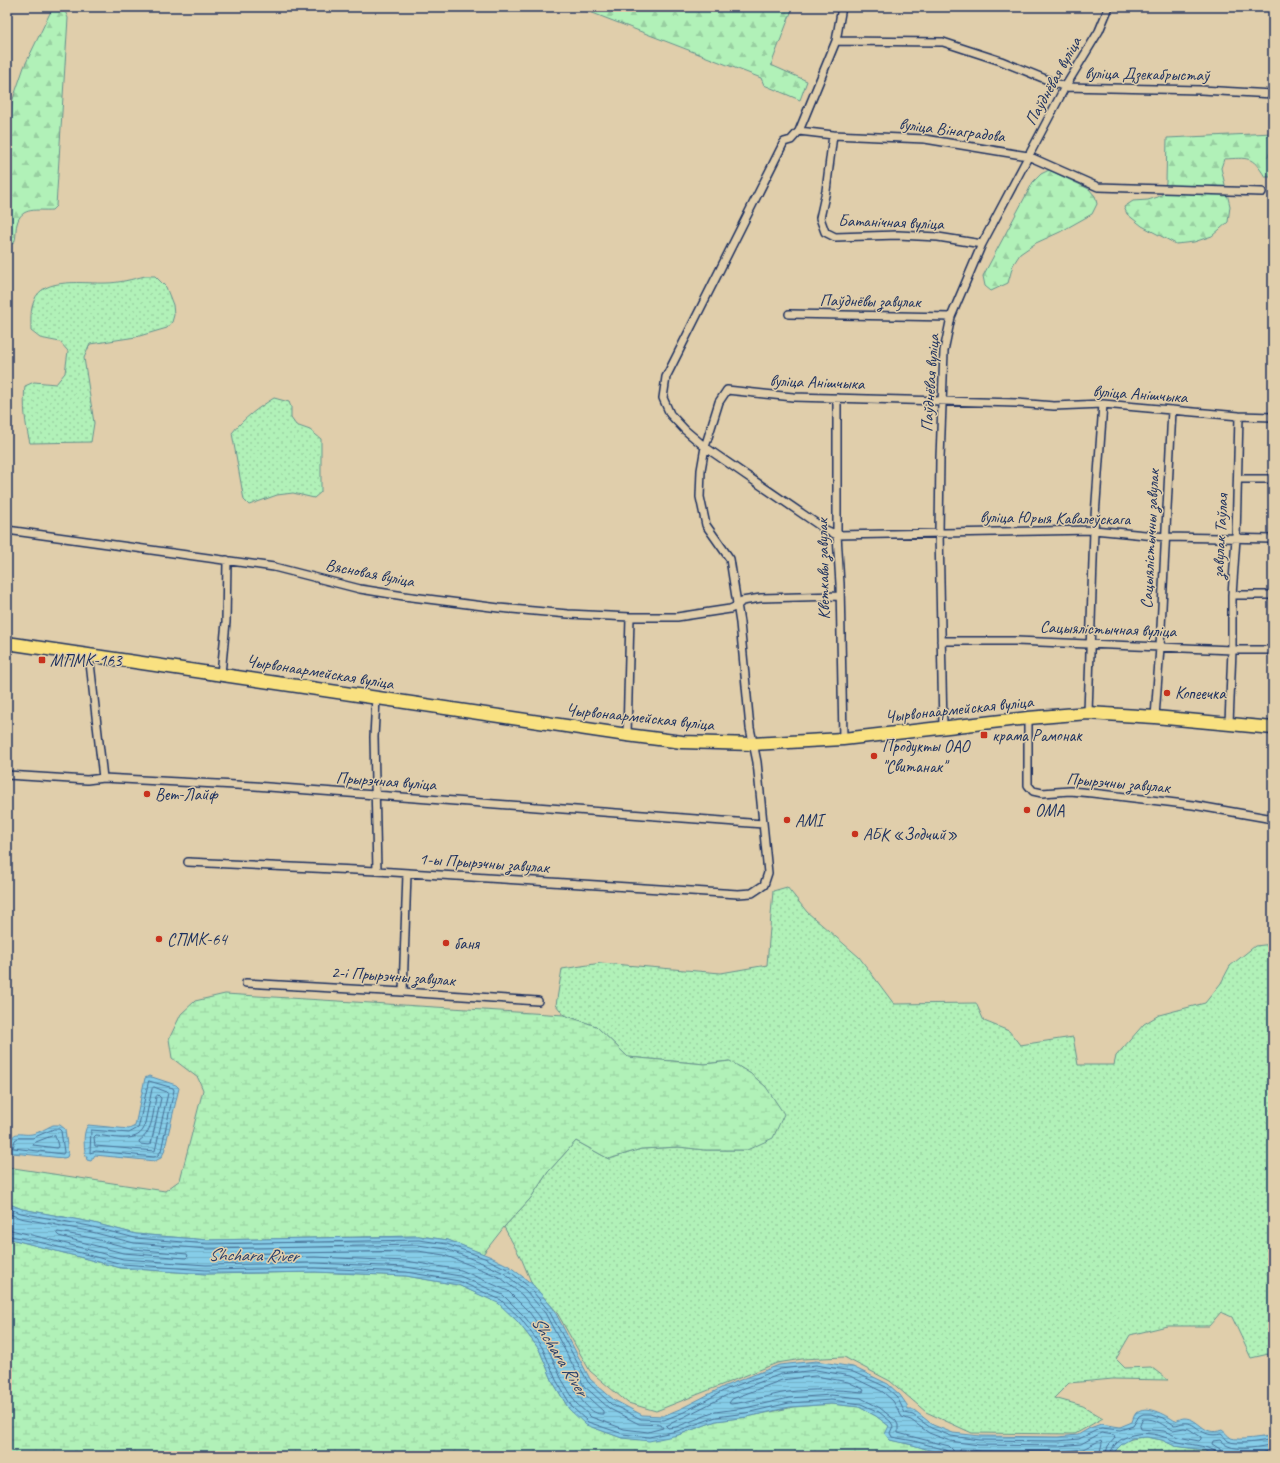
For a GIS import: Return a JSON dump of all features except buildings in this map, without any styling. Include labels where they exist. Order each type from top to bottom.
[{"type":"highway","name":"Чырвонаармейская вуліца","points":[[7,643],[682,742],[752,744],[843,739],[943,727],[1088,713],[1155,717],[1273,728]]},
{"type":"street","points":[[837,535],[826,530],[705,447],[685,430],[670,414],[663,398],[666,377],[784,142],[791,140],[799,131],[836,41],[842,7]]},
{"type":"street","name":"Паўднёвая вуліца","points":[[943,727],[939,533],[941,401],[944,351],[950,317],[982,244],[1065,87],[1099,31],[1108,7]]},
{"type":"street","name":"вуліца Дзекабрыстаў","points":[[836,41],[943,42],[1001,61],[1065,87],[1201,90],[1273,94]]},
{"type":"street","name":"вуліца Вінаградова","points":[[799,131],[833,135],[925,139],[1028,156],[1098,187],[1262,192]]},
{"type":"street","name":"Батанічная вуліца","points":[[833,135],[826,191],[820,218],[824,232],[835,238],[898,235],[932,236],[982,244]]},
{"type":"street","name":"Паўднёвы завулак","points":[[789,314],[950,317]]},
{"type":"street","name":"вуліца Анішчыка","points":[[768,873],[757,762],[752,744],[740,623],[734,608],[730,559],[706,525],[700,497],[701,470],[705,447],[719,402],[727,390],[793,397],[1017,403],[1054,406],[1103,404],[1239,416],[1273,417]]},
{"type":"street","name":"Кветкавы завулак","points":[[837,398],[837,535],[840,584],[839,596],[843,739]]},
{"type":"street","points":[[1088,713],[1089,644],[1094,530],[1103,404]]},
{"type":"street","name":"Сацыялістычны завулак","points":[[1155,717],[1172,410]]},
{"type":"street","name":"завулак Таўлая","points":[[1228,723],[1232,650],[1232,595],[1236,538],[1239,416]]},
{"type":"street","name":"завулак Таўлая","points":[[1238,479],[1273,479]]},
{"type":"street","name":"Вясновая вуліца","points":[[7,530],[274,566],[360,589],[404,596],[499,608],[568,614],[630,617],[677,617],[734,608],[742,601],[761,598],[839,596]]},
{"type":"street","name":"вуліца Юрыя Кавалеўскага","points":[[837,535],[1094,530],[1166,537],[1273,539]]},
{"type":"street","points":[[221,674],[226,622],[227,560]]},
{"type":"street","name":"завулак Таўлая","points":[[1232,595],[1273,594]]},
{"type":"street","points":[[627,735],[630,617]]},
{"type":"street","name":"Сацыялістычная вуліца","points":[[941,641],[1016,641],[1232,650],[1273,650]]},
{"type":"street","points":[[89,654],[103,778]]},
{"type":"street","points":[[376,698],[374,737],[377,871]]},
{"type":"street","name":"Прырэчны завулак","points":[[1028,718],[1028,785],[1033,790],[1042,792],[1070,791],[1092,793],[1193,805],[1273,819]]},
{"type":"street","name":"Прырэчная вуліца","points":[[7,775],[87,780],[103,778],[255,786],[763,824]]},
{"type":"street","name":"1-ы Прырэчны завулак","points":[[188,862],[377,871],[738,894],[752,893],[764,885],[768,873]]},
{"type":"street","points":[[403,992],[407,873]]},
{"type":"street","name":"2-і Прырэчны завулак","points":[[246,982],[538,1002]]},
{"type":"green space","points":[[56,7],[64,9],[68,18],[56,206],[52,210],[36,210],[22,214],[17,224],[14,243],[8,244],[7,165],[12,102],[24,67],[50,13]]},
{"type":"green space","points":[[577,7],[793,7],[771,65],[807,81],[800,100],[764,85],[761,78]]},
{"type":"green space","points":[[1273,133],[1273,177],[1265,177],[1253,161],[1249,159],[1224,159],[1221,168],[1230,206],[1228,222],[1212,236],[1194,242],[1176,244],[1142,226],[1127,214],[1124,207],[1133,201],[1148,200],[1158,197],[1164,193],[1166,182],[1167,138]]},
{"type":"green space","points":[[1049,170],[1089,189],[1095,196],[1097,204],[1092,214],[1060,232],[1036,243],[1020,254],[1013,265],[1008,283],[991,291],[985,286],[983,276],[1033,182],[1041,174]]},
{"type":"green space","points":[[145,276],[155,276],[166,287],[173,305],[174,315],[172,322],[167,328],[136,337],[90,344],[84,358],[94,423],[91,442],[30,443],[25,414],[25,386],[34,382],[56,384],[65,373],[68,351],[60,342],[40,338],[31,331],[32,308],[39,293],[46,288],[66,283],[111,283]]},
{"type":"green space","points":[[274,398],[289,402],[291,407],[291,418],[296,425],[310,430],[321,439],[321,492],[314,498],[293,493],[277,495],[249,505],[244,500],[232,433],[241,423]]},
{"type":"green space","points":[[787,887],[807,912],[859,957],[894,1004],[976,1003],[984,1021],[1009,1031],[1020,1045],[1073,1037],[1078,1065],[1114,1065],[1116,1056],[1144,1024],[1159,1015],[1205,1003],[1221,983],[1230,966],[1255,946],[1273,944],[1273,1353],[1251,1358],[1232,1317],[1221,1312],[1209,1326],[1167,1326],[1130,1335],[1116,1359],[1125,1368],[1151,1367],[1168,1380],[1113,1379],[1069,1383],[1054,1398],[1083,1406],[1103,1418],[1075,1434],[972,1433],[926,1412],[890,1381],[844,1357],[802,1359],[777,1363],[656,1411],[628,1403],[590,1371],[556,1311],[532,1284],[522,1260],[504,1227],[530,1199],[548,1172],[576,1141],[609,1159],[641,1149],[679,1147],[706,1150],[747,1150],[766,1087],[751,1074],[729,1061],[705,1064],[628,1057],[596,1026],[564,1015],[556,1005],[562,969],[601,963],[721,973],[767,965],[773,891]]},
{"type":"green space","points":[[225,994],[564,1015],[596,1026],[628,1057],[705,1064],[730,1061],[751,1074],[766,1087],[784,1114],[773,1138],[747,1150],[704,1150],[679,1147],[641,1149],[609,1159],[576,1141],[548,1172],[530,1199],[504,1227],[483,1254],[448,1240],[419,1236],[208,1240],[136,1234],[90,1222],[22,1209],[7,1203],[7,1167],[165,1191],[180,1180],[203,1090],[198,1078],[172,1058],[169,1039],[181,1014],[195,1001]]},
{"type":"green space","points":[[7,1238],[121,1268],[206,1274],[315,1272],[406,1276],[458,1285],[499,1303],[518,1322],[539,1349],[553,1382],[569,1409],[592,1427],[622,1438],[678,1435],[716,1421],[747,1417],[794,1407],[831,1404],[859,1407],[876,1416],[889,1426],[890,1440],[949,1456],[7,1456]]},
{"type":"green space","points":[[1147,1437],[1162,1440],[1175,1446],[1204,1450],[1214,1456],[1113,1456],[1122,1443],[1131,1439]]},
{"type":"water","points":[[149,1076],[176,1085],[179,1088],[164,1152],[161,1158],[155,1161],[95,1155],[91,1161],[87,1160],[84,1147],[84,1137],[88,1125],[129,1129],[135,1126],[145,1078]]},
{"type":"water","points":[[53,1125],[60,1125],[65,1129],[68,1154],[67,1157],[64,1158],[12,1153],[9,1151],[9,1145],[13,1136],[18,1134],[40,1132]]},
{"type":"water","name":"Shchara River","points":[[7,1203],[22,1209],[90,1222],[136,1234],[208,1240],[419,1236],[448,1240],[489,1256],[509,1266],[532,1284],[553,1308],[590,1379],[614,1400],[642,1415],[663,1416],[725,1386],[779,1365],[816,1361],[853,1367],[888,1384],[900,1395],[907,1405],[908,1410],[914,1410],[933,1425],[953,1433],[980,1436],[1058,1437],[1078,1435],[1101,1424],[1120,1427],[1132,1422],[1135,1414],[1140,1410],[1145,1409],[1162,1413],[1175,1421],[1183,1418],[1189,1419],[1210,1431],[1222,1430],[1234,1439],[1273,1435],[1273,1456],[1214,1456],[1204,1450],[1175,1446],[1162,1440],[1147,1437],[1132,1438],[1122,1444],[1113,1456],[949,1456],[890,1440],[885,1434],[889,1426],[876,1416],[859,1407],[831,1404],[790,1407],[747,1417],[716,1421],[678,1435],[649,1441],[622,1438],[586,1425],[569,1409],[553,1382],[539,1349],[518,1322],[498,1303],[458,1285],[406,1276],[315,1272],[206,1274],[121,1268],[7,1238]]},
{"type":"place","name":"МПМК-163","points":[[42,660]]},
{"type":"place","name":"Копеечка","points":[[1167,693]]},
{"type":"place","name":"крама Рамонак","points":[[984,735]]},
{"type":"place","name":"Продукты ОАО \"Свитанак\"","points":[[874,756]]},
{"type":"place","name":"Вет-Лайф","points":[[147,794]]},
{"type":"place","name":"ОМА","points":[[1027,810]]},
{"type":"place","name":"AMI","points":[[787,820]]},
{"type":"place","name":"АБК «Зодчий»","points":[[855,834]]},
{"type":"place","name":"СПМК-64","points":[[159,939]]},
{"type":"place","name":"баня","points":[[446,943]]}]
